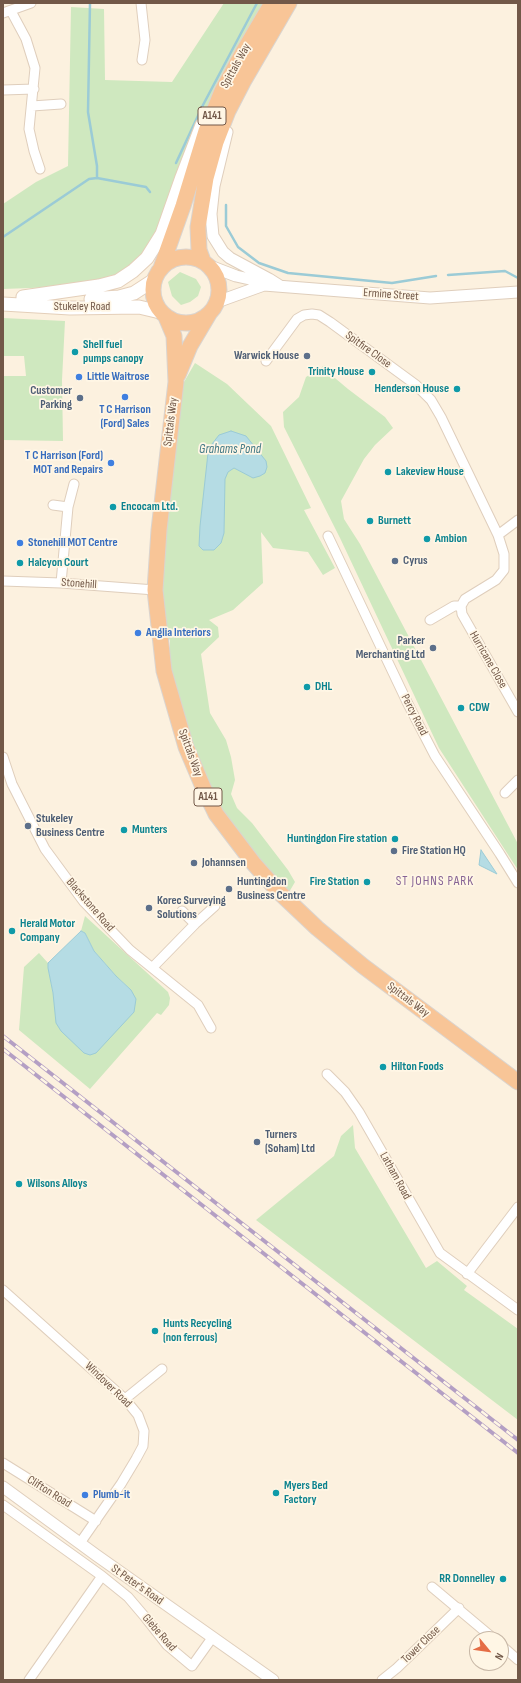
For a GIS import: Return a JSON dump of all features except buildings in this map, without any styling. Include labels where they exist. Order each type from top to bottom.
[{"type":"highway","name":"Spittals Way","points":[[157,274],[183,206],[206,132],[222,91],[272,3]]},
{"type":"highway","name":"Spittals Way","points":[[206,264],[199,250],[197,232],[206,178],[216,142],[228,111],[243,82],[289,3]]},
{"type":"highway","points":[[190,257],[206,264],[215,274],[219,283],[217,302],[209,314],[199,321],[188,324],[177,322],[163,315],[155,302],[152,291],[157,274],[168,262],[176,258],[190,257]]},
{"type":"highway","name":"Spittals Way","points":[[176,382],[190,346],[209,314]]},
{"type":"highway","name":"Spittals Way","points":[[163,315],[174,336],[176,382],[159,530],[155,590],[164,671],[186,747],[216,814],[254,864],[279,892],[317,928],[363,966],[518,1082]]},
{"type":"main road","points":[[23,297],[99,286],[118,281],[133,271],[147,258],[162,234],[194,143],[208,113],[222,91]]},
{"type":"main road","name":"Stukeley Road","points":[[3,296],[73,300],[119,297],[134,293],[157,274]]},
{"type":"main road","name":"Stukeley Road","points":[[3,304],[70,308],[139,307],[163,315]]},
{"type":"street","points":[[32,3],[7,12],[26,39],[35,68],[30,129],[34,151],[40,169]]},
{"type":"street","points":[[141,3],[149,40],[142,60]]},
{"type":"street","points":[[243,82],[224,142],[214,186],[211,225],[213,236],[223,252],[236,263],[269,279],[281,287]]},
{"type":"street","points":[[3,90],[34,89]]},
{"type":"street","points":[[32,106],[61,104]]},
{"type":"street","name":"Ermine Street","points":[[206,264],[236,276],[254,280],[264,285],[281,287],[430,298],[518,292]]},
{"type":"street","name":"Ermine Street","points":[[217,302],[264,285]]},
{"type":"street","name":"Spitfire Close","points":[[266,361],[297,319],[304,315],[319,315],[420,388],[431,400],[441,417],[498,535],[504,554],[504,570],[496,580],[465,599],[462,606],[454,606],[430,620]]},
{"type":"street","points":[[61,583],[68,507],[74,484]]},
{"type":"street","points":[[53,505],[68,507]]},
{"type":"street","points":[[498,535],[518,520]]},
{"type":"street","name":"Percy Road","points":[[328,536],[407,702],[435,756],[518,883]]},
{"type":"street","name":"Stonehill","points":[[3,581],[61,583],[155,590]]},
{"type":"street","name":"Hurricane Close","points":[[462,606],[462,614],[518,712]]},
{"type":"street","name":"Blackstone Road","points":[[3,756],[7,786],[45,849],[84,902],[130,950],[153,967],[198,1005],[211,1028]]},
{"type":"street","points":[[505,793],[518,780]]},
{"type":"street","points":[[153,967],[194,924],[215,906]]},
{"type":"street","points":[[182,911],[194,924]]},
{"type":"street","name":"Latham Road","points":[[327,1074],[345,1092],[359,1112],[440,1253],[518,1310]]},
{"type":"street","points":[[467,1274],[518,1206]]},
{"type":"street","name":"Windover Road","points":[[3,1290],[125,1399],[138,1415],[144,1431],[143,1446],[121,1484],[80,1543]]},
{"type":"street","points":[[125,1399],[162,1369]]},
{"type":"street","name":"Clifton Road","points":[[3,1463],[96,1521]]},
{"type":"street","name":"St Peter's Road","points":[[3,1487],[212,1638],[273,1680]]},
{"type":"street","name":"Glebe Road","points":[[3,1505],[102,1576],[128,1597],[166,1644],[192,1666],[212,1638]]},
{"type":"street","points":[[29,1680],[102,1576]]},
{"type":"street","points":[[432,1586],[485,1631]]},
{"type":"street","name":"Tower Close","points":[[382,1680],[397,1668],[459,1608]]},
{"type":"street","points":[[509,1652],[518,1660]]},
{"type":"green space","points":[[224,3],[266,3],[199,121],[152,241],[138,259],[120,275],[84,286],[3,289],[3,204],[36,182],[68,166],[71,7],[104,9],[105,80],[172,82]]},
{"type":"green space","points":[[180,272],[196,279],[201,287],[198,296],[190,302],[181,305],[172,296],[168,282]]},
{"type":"green space","points":[[3,318],[65,321],[62,380],[63,441],[3,440],[3,376],[26,376],[24,356],[3,356]]},
{"type":"green space","points":[[195,363],[227,384],[271,426],[311,508],[304,510],[335,568],[323,575],[308,552],[273,548],[261,532],[263,583],[233,610],[209,620],[218,627],[219,637],[201,654],[210,713],[226,740],[231,757],[235,780],[231,794],[237,808],[252,823],[288,870],[295,882],[285,899],[252,864],[201,771],[170,676],[170,641],[160,586],[173,441],[184,382]]},
{"type":"green space","points":[[325,365],[329,373],[385,417],[393,428],[375,445],[364,459],[341,501],[344,519],[360,544],[518,844],[518,870],[439,748],[340,538],[284,427],[283,412],[299,397],[306,377]]},
{"type":"green space","points":[[85,916],[168,992],[170,998],[169,1005],[161,1015],[157,1013],[90,1089],[19,1030],[24,967],[39,953],[48,963],[53,993],[131,990],[116,976],[94,951],[85,933],[81,931]]},
{"type":"green space","points":[[353,1125],[355,1148],[426,1268],[437,1261],[467,1286],[464,1290],[518,1329],[518,1420],[256,1220],[334,1156],[341,1136]]},
{"type":"water","name":"Grahams Pond","points":[[231,431],[246,436],[266,461],[267,467],[265,473],[253,478],[234,468],[228,472],[225,479],[224,533],[221,543],[214,550],[203,550],[199,546],[200,526],[208,453],[212,444],[219,435]]},
{"type":"water","points":[[481,850],[497,874],[479,865]]},
{"type":"water","points":[[81,931],[85,933],[94,951],[116,976],[131,990],[136,999],[134,1012],[96,1053],[90,1055],[84,1053],[61,1031],[56,1023],[53,993],[48,968],[48,963]]},
{"type":"waterway","points":[[3,237],[89,179],[97,178],[97,166],[88,112],[90,3]]},
{"type":"waterway","points":[[176,163],[203,105],[257,3]]},
{"type":"waterway","points":[[97,178],[146,187],[150,192]]},
{"type":"waterway","points":[[226,205],[226,226],[238,247],[259,263],[288,273],[392,283],[436,276]]},
{"type":"waterway","points":[[448,275],[505,271],[518,278]]},
{"type":"railway","points":[[3,1036],[518,1440]]},
{"type":"railway","points":[[3,1049],[518,1453]]},
{"type":"place","name":"Shell fuel pumps canopy","points":[[75,352]]},
{"type":"place","name":"Warwick House","points":[[307,356]]},
{"type":"place","name":"Trinity House","points":[[372,372]]},
{"type":"place","name":"Little Waitrose","points":[[79,377]]},
{"type":"place","name":"Henderson House","points":[[457,389]]},
{"type":"place","name":"T C Harrison (Ford) Sales","points":[[125,397]]},
{"type":"place","name":"Customer Parking","points":[[80,398]]},
{"type":"place","name":"T C Harrison (Ford) MOT and Repairs","points":[[111,463]]},
{"type":"place","name":"Lakeview House","points":[[388,472]]},
{"type":"place","name":"Encocam Ltd.","points":[[113,507]]},
{"type":"place","name":"Burnett","points":[[370,521]]},
{"type":"place","name":"Ambion","points":[[427,539]]},
{"type":"place","name":"Stonehill MOT Centre","points":[[20,543]]},
{"type":"place","name":"Cyrus","points":[[395,561]]},
{"type":"place","name":"Halcyon Court","points":[[20,563]]},
{"type":"place","name":"Anglia Interiors","points":[[138,633]]},
{"type":"place","name":"Parker Merchanting Ltd","points":[[433,648]]},
{"type":"place","name":"DHL","points":[[307,687]]},
{"type":"place","name":"CDW","points":[[461,708]]},
{"type":"place","name":"Stukeley Business Centre","points":[[28,826]]},
{"type":"place","name":"Munters","points":[[124,830]]},
{"type":"place","name":"Huntingdon Fire station","points":[[395,839]]},
{"type":"place","name":"Fire Station HQ","points":[[394,851]]},
{"type":"place","name":"Johannsen","points":[[194,863]]},
{"type":"place","name":"Fire Station","points":[[367,882]]},
{"type":"place","name":"Huntingdon Business Centre","points":[[229,889]]},
{"type":"place","name":"Korec Surveying Solutions","points":[[149,908]]},
{"type":"place","name":"Herald Motor Company","points":[[12,931]]},
{"type":"place","name":"Hilton Foods","points":[[383,1067]]},
{"type":"place","name":"Turners (Soham) Ltd","points":[[257,1142]]},
{"type":"place","name":"Wilsons Alloys","points":[[19,1184]]},
{"type":"place","name":"Hunts Recycling (non ferrous)","points":[[155,1331]]},
{"type":"place","name":"Myers Bed Factory","points":[[276,1493]]},
{"type":"place","name":"Plumb-it","points":[[85,1495]]},
{"type":"place","name":"RR Donnelley","points":[[503,1579]]},
{"type":"district","name":"ST JOHNS PARK","points":[[435,882]]}]
